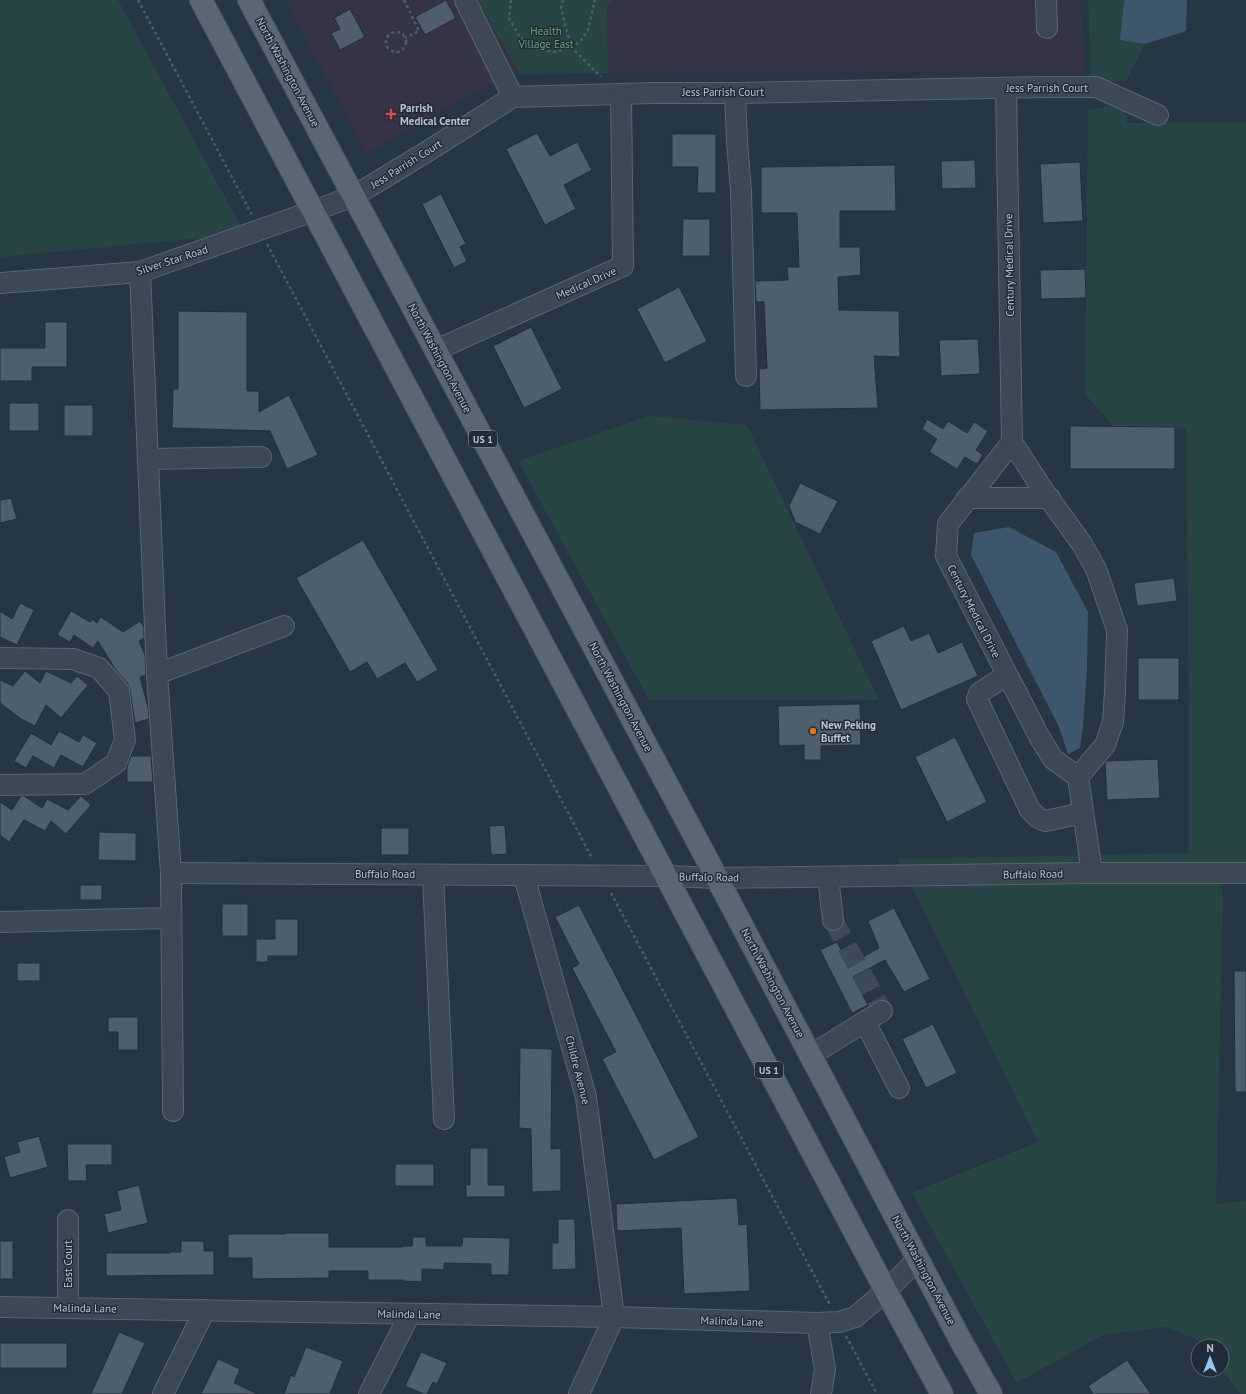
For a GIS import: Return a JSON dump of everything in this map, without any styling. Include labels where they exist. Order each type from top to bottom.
[{"type":"main road","name":"US 1","points":[[201,0],[942,1394]]},
{"type":"main road","name":"North Washington Avenue","points":[[249,0],[812,1055],[961,1341],[991,1394]]},
{"type":"street","points":[[465,0],[513,97]]},
{"type":"street","points":[[1046,0],[1047,28]]},
{"type":"street","name":"Jess Parrish Court","points":[[314,211],[354,196],[513,97],[654,93],[1096,87],[1158,115]]},
{"type":"street","name":"Century Medical Drive","points":[[1006,88],[1012,442],[948,524],[946,556],[1040,738],[1053,759],[1078,777]]},
{"type":"street","points":[[735,93],[741,191],[746,376]]},
{"type":"street","name":"Medical Drive","points":[[436,350],[623,266],[622,94]]},
{"type":"street","name":"Silver Star Road","points":[[0,283],[140,272],[314,211]]},
{"type":"street","points":[[140,272],[157,674],[171,873],[172,1111]]},
{"type":"street","points":[[1012,442],[1082,544],[1096,569],[1117,630],[1113,722],[1105,745],[1078,777],[1092,873]]},
{"type":"street","points":[[148,459],[261,457]]},
{"type":"street","points":[[967,498],[1050,498]]},
{"type":"street","points":[[157,674],[284,626]]},
{"type":"street","points":[[0,658],[73,659],[99,668],[119,692],[125,740],[116,763],[85,784],[0,786]]},
{"type":"street","points":[[1007,675],[979,694],[977,699],[1030,810],[1038,818],[1045,821],[1083,812]]},
{"type":"street","name":"Buffalo Road","points":[[171,873],[667,876],[717,878],[1092,873],[1246,873]]},
{"type":"street","points":[[433,875],[444,1119]]},
{"type":"street","name":"Childre Avenue","points":[[524,876],[586,1097],[614,1317]]},
{"type":"street","points":[[828,877],[833,920]]},
{"type":"street","points":[[0,922],[170,918]]},
{"type":"street","points":[[812,1055],[882,1011]]},
{"type":"street","points":[[865,1022],[899,1088]]},
{"type":"street","name":"East Court","points":[[68,1220],[68,1308]]},
{"type":"street","name":"Malinda Lane","points":[[0,1307],[614,1317],[817,1323],[839,1322],[855,1317],[886,1291],[918,1259]]},
{"type":"street","points":[[163,1394],[205,1310]]},
{"type":"street","points":[[370,1394],[410,1314]]},
{"type":"street","points":[[580,1394],[614,1317]]},
{"type":"street","points":[[817,1323],[825,1369],[821,1394]]},
{"type":"path","points":[[138,0],[877,1394]]},
{"type":"path","points":[[404,0],[419,31],[405,38]]},
{"type":"path","points":[[511,0],[509,18],[519,36],[532,48],[554,52],[571,47],[580,42],[588,30],[595,0]]},
{"type":"path","points":[[563,0],[561,8],[571,47],[602,78]]},
{"type":"path","points":[[398,32],[405,38],[406,45],[399,51],[392,51],[387,44],[388,37],[392,33],[398,32]]},
{"type":"shaded area","name":"Parrish Medical Center","points":[[286,0],[1081,0],[1084,71],[510,73],[366,154]]},
{"type":"shaded area","points":[[1124,0],[1187,0],[1186,31],[1145,44],[1120,40]]},
{"type":"shaded area","points":[[1009,527],[1056,552],[1088,612],[1087,669],[1083,727],[1080,748],[1068,754],[1059,727],[971,555],[974,533]]},
{"type":"green space","points":[[0,0],[118,0],[245,234],[0,257]]},
{"type":"green space","name":"Health Village East","points":[[477,0],[615,0],[607,4],[608,73],[520,74]]},
{"type":"green space","points":[[1088,0],[1124,0],[1120,40],[1145,44],[1126,81],[1087,82],[1087,77],[1091,70]]},
{"type":"green space","points":[[1126,104],[1127,123],[1246,122],[1246,879],[1220,879],[1223,894],[1216,1204],[1246,1201],[1246,1394],[1240,1394],[1228,1378],[1230,1378],[1230,1338],[1193,1338],[1166,1327],[1103,1335],[1017,1383],[912,1193],[1038,1142],[898,859],[1189,853],[1186,429],[1113,426],[1085,394],[1088,110]]},
{"type":"green space","points":[[649,416],[747,425],[879,700],[649,700],[518,461]]},
{"type":"building","points":[[446,0],[456,18],[425,35],[415,17]]},
{"type":"building","points":[[350,9],[365,37],[340,50],[331,33],[340,29],[334,18]]},
{"type":"building","points":[[537,133],[550,156],[577,142],[592,170],[564,185],[576,209],[545,225],[506,149]]},
{"type":"building","points":[[672,134],[716,134],[716,193],[697,193],[698,167],[672,167]]},
{"type":"building","points":[[975,160],[976,188],[942,189],[941,161]]},
{"type":"building","points":[[1080,162],[1083,221],[1043,223],[1040,164]]},
{"type":"building","points":[[895,165],[896,211],[840,211],[840,247],[860,247],[861,275],[838,277],[839,310],[899,311],[900,357],[874,356],[878,408],[760,410],[759,369],[767,368],[764,302],[756,302],[755,281],[788,280],[787,267],[799,267],[797,213],[761,213],[761,167]]},
{"type":"building","points":[[441,194],[466,244],[460,247],[467,261],[454,268],[422,204]]},
{"type":"building","points":[[683,219],[710,219],[710,256],[682,256]]},
{"type":"building","points":[[1085,269],[1086,298],[1041,299],[1040,270]]},
{"type":"building","points":[[679,287],[707,341],[665,363],[637,309]]},
{"type":"building","points":[[178,311],[247,312],[247,391],[259,391],[259,412],[289,395],[318,455],[287,469],[270,431],[172,428],[173,389],[178,389]]},
{"type":"building","points":[[45,322],[67,322],[67,367],[32,367],[32,381],[0,381],[0,348],[45,348]]},
{"type":"building","points":[[531,327],[562,389],[524,408],[493,346]]},
{"type":"building","points":[[978,339],[980,374],[941,376],[939,340]]},
{"type":"building","points":[[9,403],[39,403],[39,431],[9,431]]},
{"type":"building","points":[[64,405],[93,405],[93,436],[64,436]]},
{"type":"building","points":[[927,419],[943,429],[948,421],[967,433],[974,422],[988,431],[976,450],[983,455],[977,464],[965,457],[957,469],[929,452],[937,439],[922,429]]},
{"type":"building","points":[[1070,426],[1175,427],[1175,469],[1070,469]]},
{"type":"building","points":[[800,483],[838,501],[820,534],[795,522],[789,506]]},
{"type":"building","points":[[11,498],[17,519],[0,523],[0,500]]},
{"type":"building","points":[[363,540],[438,670],[417,682],[405,663],[377,679],[367,662],[350,672],[296,578]]},
{"type":"building","points":[[1174,578],[1177,601],[1137,606],[1134,583]]},
{"type":"building","points":[[20,603],[34,610],[17,645],[0,637],[0,611],[12,619]]},
{"type":"building","points":[[71,611],[90,622],[92,619],[97,623],[101,617],[123,632],[140,621],[144,627],[144,638],[139,641],[145,655],[146,675],[140,677],[148,707],[149,719],[135,723],[128,684],[115,669],[98,641],[93,648],[74,635],[70,642],[57,635]]},
{"type":"building","points":[[904,626],[911,641],[929,633],[938,653],[962,642],[978,676],[901,710],[871,641]]},
{"type":"building","points":[[1138,658],[1179,658],[1179,700],[1138,700]]},
{"type":"building","points":[[25,671],[40,683],[46,671],[71,683],[77,676],[88,685],[61,718],[46,705],[35,726],[21,719],[0,703],[0,680],[13,686]]},
{"type":"building","points":[[860,704],[861,745],[821,746],[821,760],[804,760],[804,745],[779,746],[778,706]]},
{"type":"building","points":[[59,731],[79,742],[83,735],[97,743],[83,767],[61,755],[54,768],[33,756],[26,768],[14,761],[31,733],[51,745]]},
{"type":"building","points":[[955,737],[987,802],[947,822],[915,757]]},
{"type":"building","points":[[131,756],[151,756],[153,782],[127,782],[127,767]]},
{"type":"building","points":[[1158,759],[1160,798],[1107,800],[1106,761]]},
{"type":"building","points":[[21,796],[24,796],[42,808],[47,799],[68,810],[81,796],[91,805],[66,834],[51,821],[45,831],[24,820],[9,842],[0,835],[0,802],[12,810]]},
{"type":"building","points":[[505,825],[507,854],[491,855],[489,826]]},
{"type":"building","points":[[381,828],[409,828],[409,855],[381,855]]},
{"type":"building","points":[[99,832],[136,833],[136,861],[98,860]]},
{"type":"building","points":[[80,885],[102,885],[102,900],[80,900]]},
{"type":"building","points":[[222,904],[248,904],[248,936],[222,936]]},
{"type":"building","points":[[579,905],[699,1137],[654,1160],[602,1059],[616,1052],[572,968],[579,964],[555,917]]},
{"type":"building","points":[[894,908],[930,979],[904,992],[885,960],[853,977],[868,1005],[852,1013],[820,950],[837,942],[849,965],[879,948],[868,921]]},
{"type":"building","points":[[275,919],[298,919],[298,956],[268,956],[268,962],[256,962],[256,939],[275,939]]},
{"type":"building","points":[[17,963],[40,963],[40,981],[17,981]]},
{"type":"building","points":[[1234,971],[1246,971],[1246,1092],[1235,1092]]},
{"type":"building","points":[[108,1017],[138,1017],[138,1050],[118,1050],[118,1032],[108,1032]]},
{"type":"building","points":[[933,1024],[957,1073],[926,1088],[902,1039]]},
{"type":"building","points":[[520,1048],[552,1049],[551,1149],[561,1148],[561,1191],[532,1192],[531,1129],[519,1128]]},
{"type":"building","points":[[39,1136],[48,1167],[10,1178],[4,1157],[20,1152],[17,1142]]},
{"type":"building","points":[[67,1144],[112,1144],[112,1165],[86,1165],[87,1181],[68,1181]]},
{"type":"building","points":[[470,1148],[488,1148],[488,1185],[505,1185],[505,1197],[466,1197],[466,1185],[470,1185]]},
{"type":"building","points":[[395,1164],[434,1164],[434,1186],[395,1186]]},
{"type":"building","points":[[139,1185],[148,1223],[108,1233],[104,1214],[121,1210],[117,1191]]},
{"type":"building","points":[[737,1198],[739,1225],[747,1224],[750,1291],[684,1294],[681,1228],[617,1231],[616,1204]]},
{"type":"building","points":[[558,1219],[575,1219],[576,1269],[552,1270],[552,1243],[558,1243]]},
{"type":"building","points":[[329,1233],[329,1247],[412,1246],[413,1237],[426,1237],[426,1246],[462,1246],[463,1237],[510,1238],[509,1275],[491,1275],[491,1264],[444,1263],[444,1270],[422,1269],[422,1282],[403,1280],[368,1280],[368,1271],[329,1271],[329,1278],[252,1279],[252,1258],[228,1258],[228,1234]]},
{"type":"building","points":[[0,1241],[13,1241],[13,1279],[0,1279]]},
{"type":"building","points":[[181,1241],[204,1241],[204,1251],[214,1251],[214,1275],[106,1276],[106,1253],[181,1252]]},
{"type":"building","points":[[119,1332],[145,1343],[122,1394],[91,1394]]},
{"type":"building","points":[[0,1343],[67,1343],[67,1368],[0,1368]]},
{"type":"building","points":[[306,1347],[343,1361],[330,1394],[284,1394],[291,1375],[294,1377]]},
{"type":"building","points":[[421,1352],[447,1363],[437,1384],[433,1382],[427,1394],[405,1386]]},
{"type":"building","points":[[218,1359],[240,1369],[234,1383],[258,1394],[201,1394]]},
{"type":"building","points":[[1127,1360],[1151,1394],[1093,1394],[1088,1386]]},
{"type":"tunnel","points":[[833,920],[882,1011]]},
{"type":"place","name":"Parrish Medical Center","points":[[391,114]]},
{"type":"place","name":"New Peking Buffet","points":[[813,731]]}]
